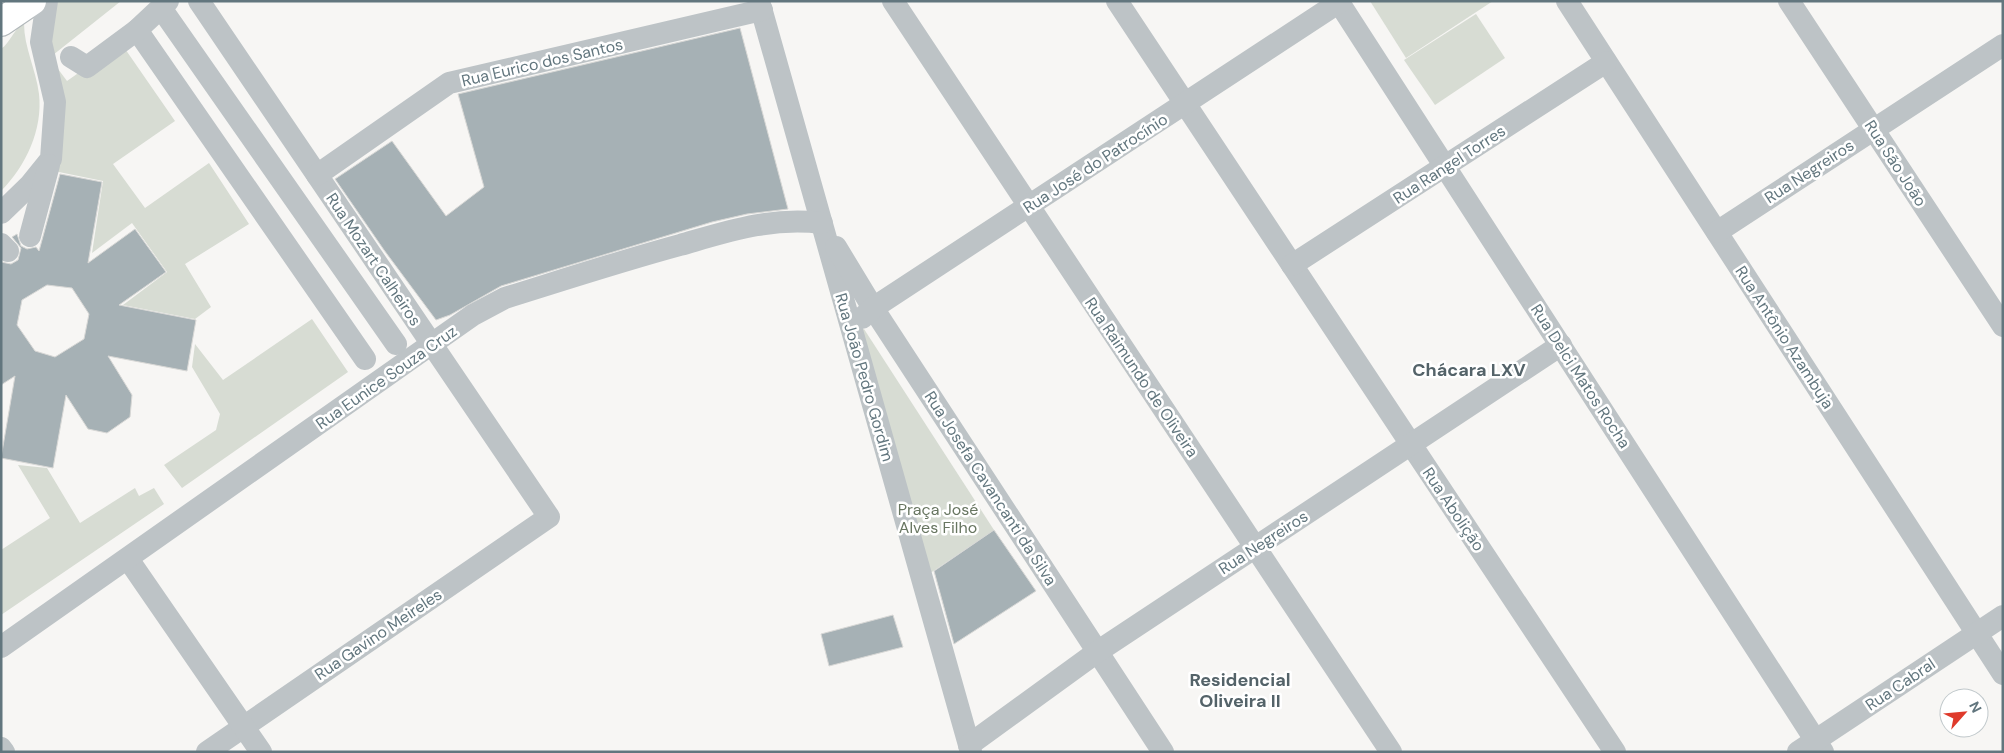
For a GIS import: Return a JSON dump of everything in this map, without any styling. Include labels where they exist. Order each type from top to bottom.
[{"type":"main road","points":[[1,22],[32,1]]},
{"type":"street","points":[[30,236],[51,159],[55,102],[41,42],[47,1]]},
{"type":"street","name":"Rua Mozart Calheiros","points":[[199,1],[549,517]]},
{"type":"street","name":"Rua Raimundo de Oliveira","points":[[893,1],[1391,752]]},
{"type":"street","name":"Rua Abolição","points":[[1117,1],[1615,752]]},
{"type":"street","name":"Rua Antônio Azambuja","points":[[1567,1],[2003,674]]},
{"type":"street","name":"Rua São João","points":[[1789,1],[2003,326]]},
{"type":"street","name":"Rua José do Patrocínio","points":[[851,328],[873,308],[1340,2]]},
{"type":"street","name":"Rua Delci Matos Rocha","points":[[1340,2],[1561,345],[1812,748]]},
{"type":"street","points":[[71,57],[87,67],[137,30],[165,4],[396,344]]},
{"type":"street","name":"Rua Eurico dos Santos","points":[[317,175],[449,83],[760,6]]},
{"type":"street","name":"Rua João Pedro Gordim","points":[[760,6],[971,750]]},
{"type":"street","points":[[137,30],[365,359]]},
{"type":"street","name":"Rua Negreiros","points":[[1717,232],[2003,45]]},
{"type":"street","name":"Rua Rangel Torres","points":[[1292,266],[1606,62]]},
{"type":"street","points":[[1,213],[30,185],[51,159]]},
{"type":"street","name":"Rua Eunice Souza Cruz","points":[[1,647],[432,344],[491,305],[530,290],[742,228],[778,221],[822,223]]},
{"type":"street","name":"Rua Josefa Cavancanti da Silva","points":[[822,223],[873,308],[1163,752]]},
{"type":"street","name":"Rua Negreiros","points":[[971,750],[1097,652],[1561,345]]},
{"type":"street","name":"Rua Gavino Meireles","points":[[207,752],[549,517]]},
{"type":"street","points":[[128,559],[261,752]]},
{"type":"street","name":"Rua Cabral","points":[[1812,748],[2003,616]]},
{"type":"street","points":[[1,748],[4,752]]},
{"type":"green space","points":[[49,1],[121,1],[53,55],[55,65],[67,81],[121,43],[175,121],[113,164],[145,208],[209,163],[249,224],[185,264],[211,307],[195,319],[123,305],[167,272],[132,223],[92,253],[103,181],[49,170],[51,100]]},
{"type":"green space","points":[[1370,1],[1493,1],[1406,58]]},
{"type":"green space","points":[[1476,14],[1505,58],[1435,105],[1404,60]]},
{"type":"green space","points":[[24,23],[40,107],[35,133],[25,159],[1,191],[1,49]]},
{"type":"green space","points":[[312,319],[348,372],[182,488],[164,465],[216,430],[220,414],[192,367],[195,344],[223,380]]},
{"type":"green space","name":"Praça José Alves Filho","points":[[864,329],[994,530],[914,584],[846,339]]},
{"type":"green space","points":[[18,465],[47,468],[80,523],[135,488],[139,496],[154,488],[164,504],[1,615],[1,550],[50,518]]},
{"type":"building","points":[[740,28],[788,209],[747,214],[712,222],[501,286],[450,315],[436,320],[384,250],[335,179],[392,141],[446,216],[484,187],[458,94]]},
{"type":"building","points":[[60,174],[102,182],[88,263],[135,229],[166,272],[119,305],[196,320],[187,371],[108,356],[132,395],[130,417],[107,433],[88,429],[66,395],[53,468],[1,458],[15,376],[1,385],[1,262],[11,264],[18,260],[21,248],[12,237],[17,234],[21,246],[27,249],[36,247],[39,251]],"holes":[[[47,285],[72,288],[89,314],[84,339],[55,357],[35,351],[17,325],[22,300]]]},
{"type":"building","points":[[994,530],[1036,591],[954,644],[934,571]]},
{"type":"building","points":[[893,615],[903,647],[829,666],[821,634]]},
{"type":"district","name":"Chácara LXV","points":[[1469,370]]},
{"type":"district","name":"Residencial Oliveira II","points":[[1240,690]]}]
